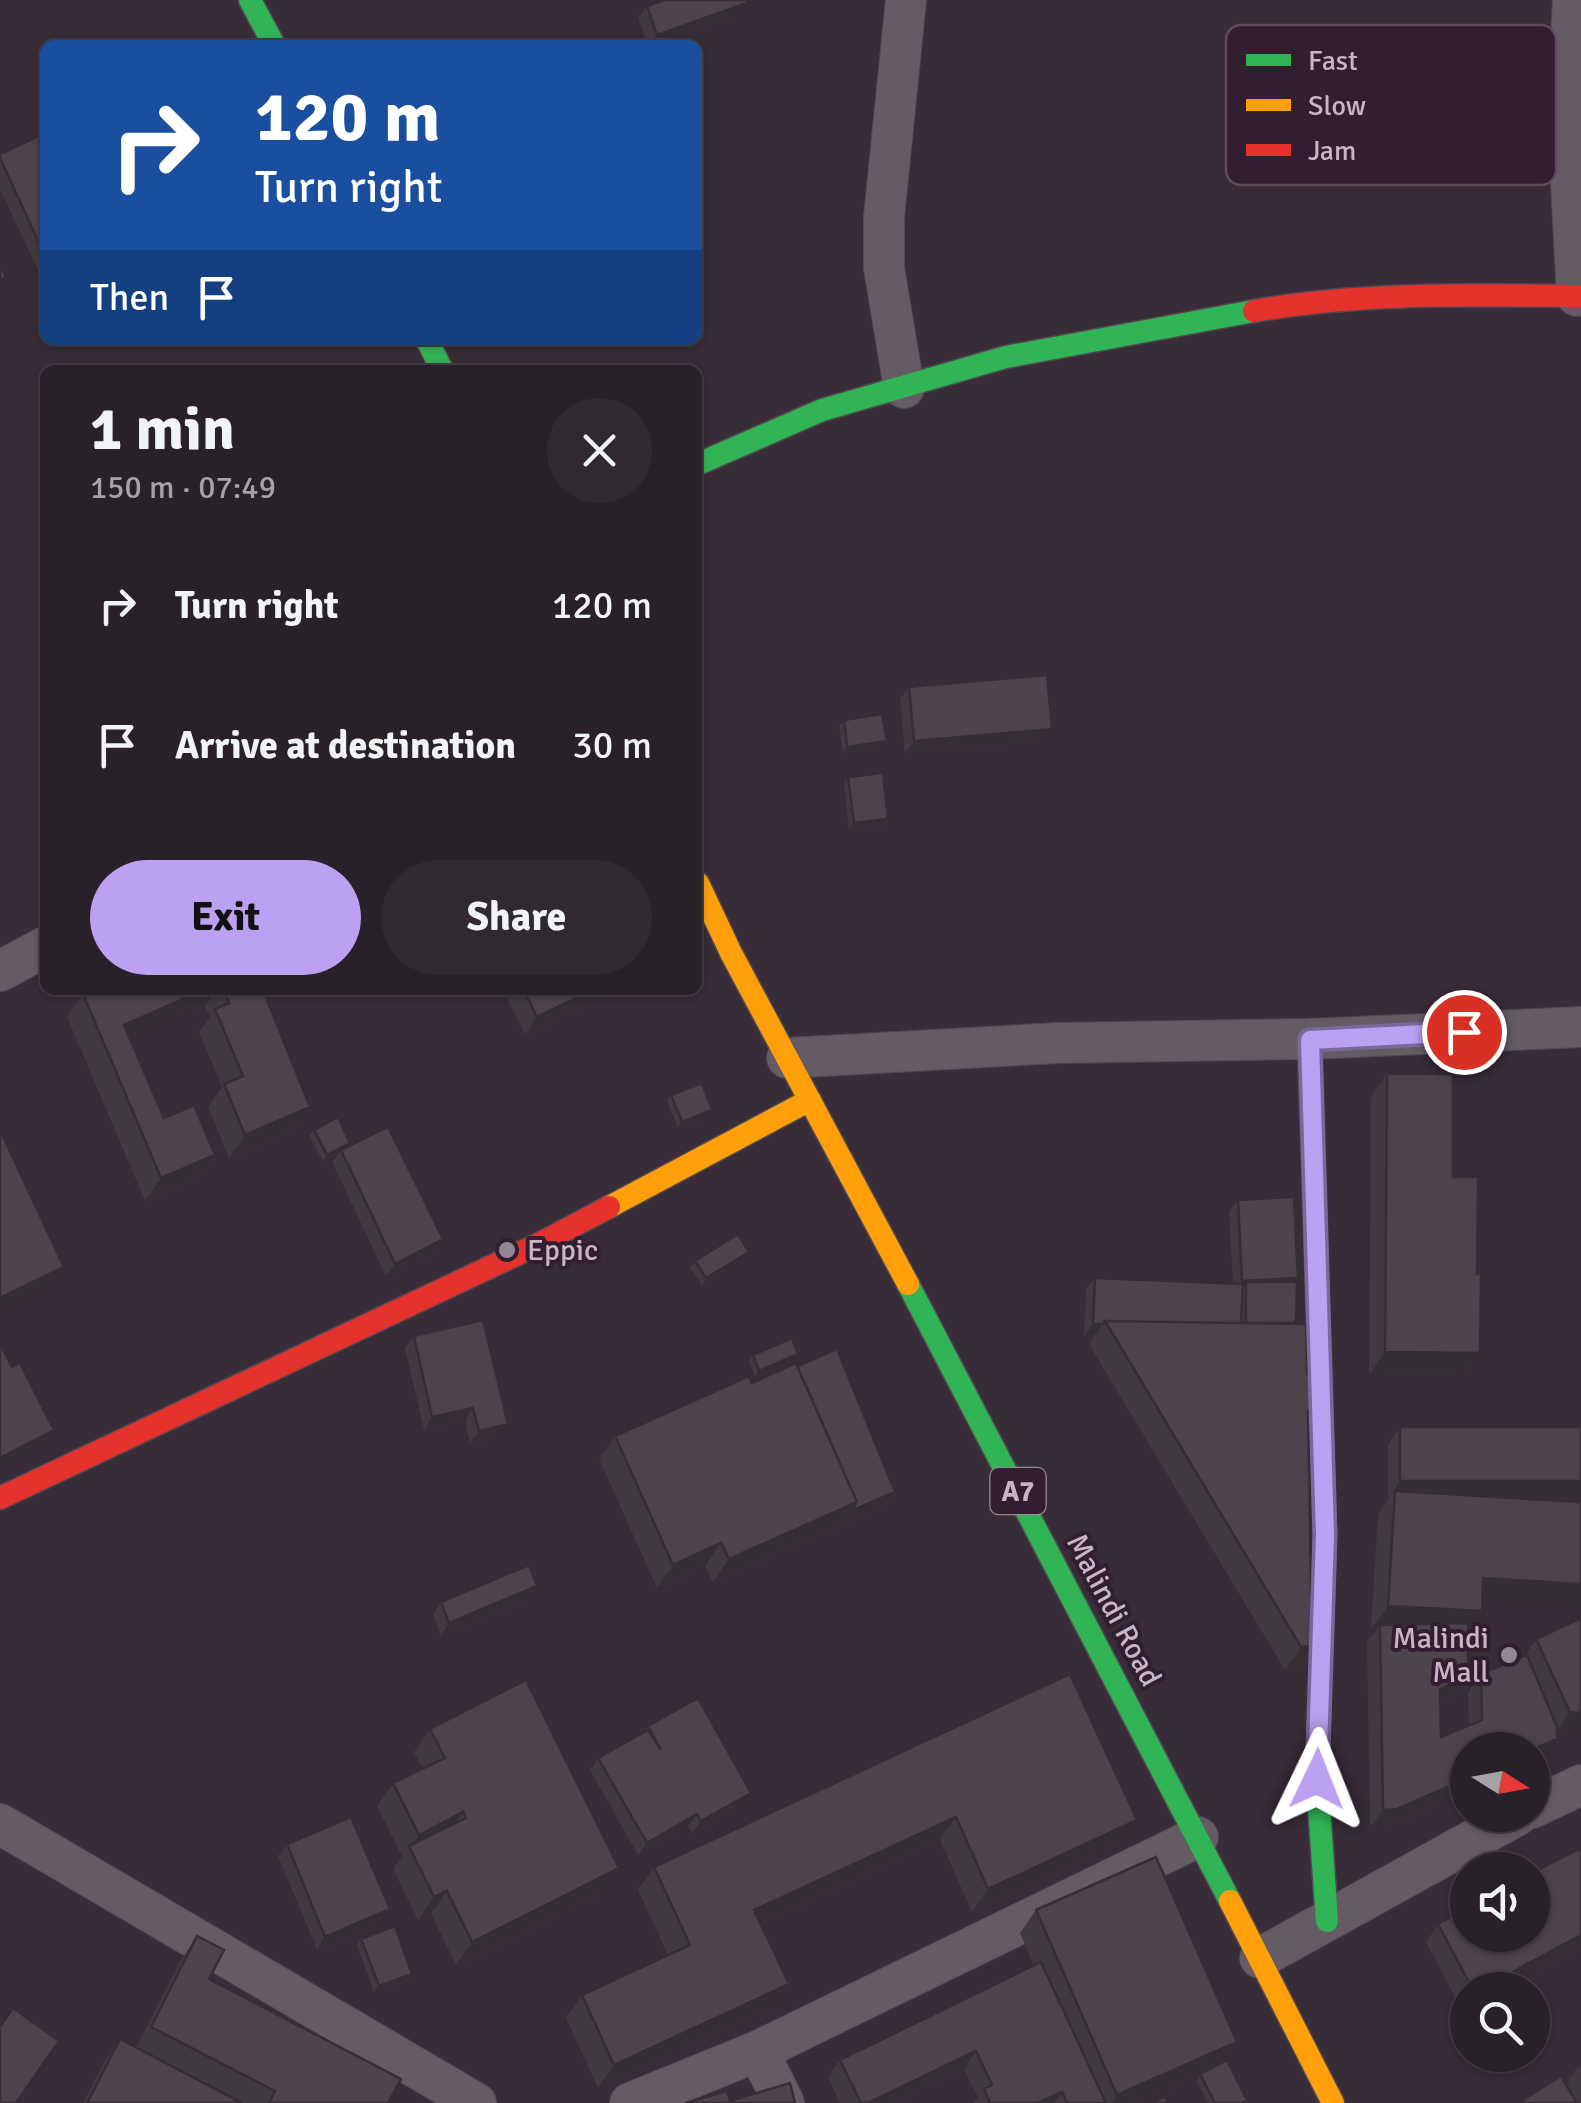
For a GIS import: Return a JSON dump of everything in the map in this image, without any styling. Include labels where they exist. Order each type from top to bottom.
[{"type":"main road","points":[[250,0],[271,40]]},
{"type":"main road","points":[[702,462],[822,410],[1006,357],[1300,304],[1438,296],[1579,296]]},
{"type":"main road","name":"Malindi Road","points":[[702,891],[1198,1836],[1333,2103]]},
{"type":"main road","points":[[1310,1040],[1325,1535],[1317,1779],[1327,1921]]},
{"type":"main road","points":[[0,1498],[538,1244],[810,1100]]},
{"type":"street","points":[[904,388],[884,268],[884,217],[906,0]]},
{"type":"street","points":[[1573,0],[1567,106],[1579,296]]},
{"type":"street","points":[[2,966],[40,949]]},
{"type":"street","points":[[787,1058],[1057,1043],[1310,1040],[1581,1027]]},
{"type":"street","points":[[1550,1800],[1581,1785]]},
{"type":"street","points":[[0,1824],[476,2103]]},
{"type":"street","points":[[1260,1958],[1487,1832]]},
{"type":"street","points":[[630,2103],[758,2051],[1198,1836]]},
{"type":"street","points":[[758,2051],[784,2103]]},
{"type":"building","points":[[665,0],[747,3],[657,35],[647,6]]},
{"type":"building","points":[[40,135],[40,245],[0,158],[0,154]]},
{"type":"building","points":[[1047,675],[1052,729],[914,741],[909,687]]},
{"type":"building","points":[[882,714],[887,741],[847,747],[844,720]]},
{"type":"building","points":[[883,773],[888,819],[854,823],[848,777]]},
{"type":"building","points":[[83,995],[193,995],[124,1025],[164,1118],[194,1105],[215,1155],[161,1178]]},
{"type":"building","points":[[226,995],[265,995],[310,1107],[245,1135],[224,1084],[243,1076],[215,1009],[229,1003]]},
{"type":"building","points":[[526,995],[583,995],[537,1017]]},
{"type":"building","points":[[1387,1074],[1453,1074],[1453,1177],[1478,1177],[1480,1353],[1385,1352]]},
{"type":"building","points":[[702,1083],[712,1110],[682,1122],[671,1095]]},
{"type":"building","points":[[338,1117],[350,1143],[327,1155],[314,1130]]},
{"type":"building","points":[[388,1127],[443,1239],[395,1264],[341,1150]]},
{"type":"building","points":[[0,1130],[64,1267],[0,1298]]},
{"type":"building","points":[[1294,1197],[1298,1278],[1242,1281],[1238,1200]]},
{"type":"building","points":[[738,1234],[749,1252],[706,1278],[695,1261]]},
{"type":"building","points":[[1095,1278],[1243,1284],[1241,1323],[1093,1324]]},
{"type":"building","points":[[1246,1282],[1297,1282],[1296,1323],[1246,1323]]},
{"type":"building","points":[[483,1320],[508,1424],[479,1431],[473,1408],[432,1417],[414,1336]]},
{"type":"building","points":[[1105,1321],[1306,1324],[1307,1374],[1326,1374],[1327,1410],[1308,1411],[1312,1646],[1301,1647]]},
{"type":"building","points":[[792,1338],[798,1354],[759,1371],[753,1355]]},
{"type":"building","points":[[0,1343],[12,1367],[20,1363],[54,1430],[0,1458]]},
{"type":"building","points":[[837,1349],[895,1492],[851,1511],[857,1502],[797,1366]]},
{"type":"building","points":[[796,1363],[857,1502],[729,1559],[721,1543],[673,1565],[615,1436],[749,1376],[752,1383]]},
{"type":"building","points":[[1400,1427],[1581,1427],[1581,1481],[1400,1481]]},
{"type":"building","points":[[1395,1491],[1581,1502],[1581,1584],[1483,1578],[1482,1611],[1388,1606]]},
{"type":"building","points":[[529,1565],[537,1586],[449,1623],[441,1602]]},
{"type":"building","points":[[1581,1618],[1581,1713],[1570,1712],[1536,1639]]},
{"type":"building","points":[[1468,1623],[1468,1677],[1440,1689],[1441,1737],[1450,1733],[1450,1786],[1397,1809],[1383,1810],[1380,1625]]},
{"type":"building","points":[[1527,1655],[1557,1727],[1557,1739],[1550,1742],[1550,1732],[1453,1732],[1482,1720],[1481,1674]]},
{"type":"building","points":[[1070,1674],[1137,1820],[988,1889],[956,1817],[754,1910],[789,1984],[614,2065],[582,1995],[690,1945],[654,1867]]},
{"type":"building","points":[[526,1680],[619,1868],[472,1942],[447,1891],[434,1897],[409,1846],[466,1818],[463,1812],[419,1835],[393,1783],[445,1758],[430,1729]]},
{"type":"building","points":[[698,1698],[751,1793],[701,1821],[697,1814],[647,1843],[598,1758],[648,1730],[661,1750],[648,1726]]},
{"type":"building","points":[[351,1817],[390,1909],[325,1937],[287,1844]]},
{"type":"building","points":[[1581,1848],[1581,1935],[1550,1952],[1550,1864]]},
{"type":"building","points":[[1156,1857],[1237,2042],[1117,2095],[1036,1910]]},
{"type":"building","points":[[1450,1918],[1450,1947],[1438,1924]]},
{"type":"building","points":[[395,1926],[412,1974],[379,1986],[361,1939]]},
{"type":"building","points":[[197,1936],[224,1950],[209,1979],[401,2079],[389,2101],[393,2103],[269,2103],[275,2091],[151,2027]]},
{"type":"building","points":[[1453,1952],[1549,1952],[1512,1972],[1463,1972]]},
{"type":"building","points":[[1041,1962],[1106,2103],[1067,2103],[1062,2092],[1038,2103],[990,2103],[984,2089],[992,2085],[976,2051],[861,2103],[840,2060]]},
{"type":"building","points":[[13,2008],[59,2041],[16,2103],[0,2103],[0,2027]]},
{"type":"building","points":[[120,2039],[242,2103],[87,2103]]},
{"type":"building","points":[[1227,2060],[1247,2100],[1242,2103],[1215,2103],[1200,2074]]},
{"type":"building","points":[[1561,2076],[1577,2103],[1518,2103]]},
{"type":"building","points":[[790,2083],[795,2103],[686,2103],[727,2091],[730,2101]]},
{"type":"traffic: fast","points":[[250,0],[271,40]]},
{"type":"traffic: fast","points":[[702,462],[822,410],[1006,357],[1254,311]]},
{"type":"traffic: fast","points":[[430,345],[440,365]]},
{"type":"traffic: fast","points":[[908,1284],[1230,1901]]},
{"type":"traffic: fast","points":[[1319,1722],[1317,1779],[1327,1921]]},
{"type":"traffic: slow","points":[[702,891],[908,1284]]},
{"type":"traffic: slow","points":[[1309,1039],[1325,1535],[1319,1722]]},
{"type":"traffic: slow","points":[[609,1207],[810,1100]]},
{"type":"traffic: slow","points":[[1230,1901],[1333,2103]]},
{"type":"traffic: jam","points":[[1254,311],[1376,298],[1581,296]]},
{"type":"traffic: jam","points":[[0,1498],[539,1244],[609,1207]]},
{"type":"place","name":"Eppic","points":[[507,1250]]},
{"type":"place","name":"Malindi Mall","points":[[1509,1655]]},
{"type":"route","points":[[1317,1779],[1325,1535],[1310,1040],[1464,1032]]}]
